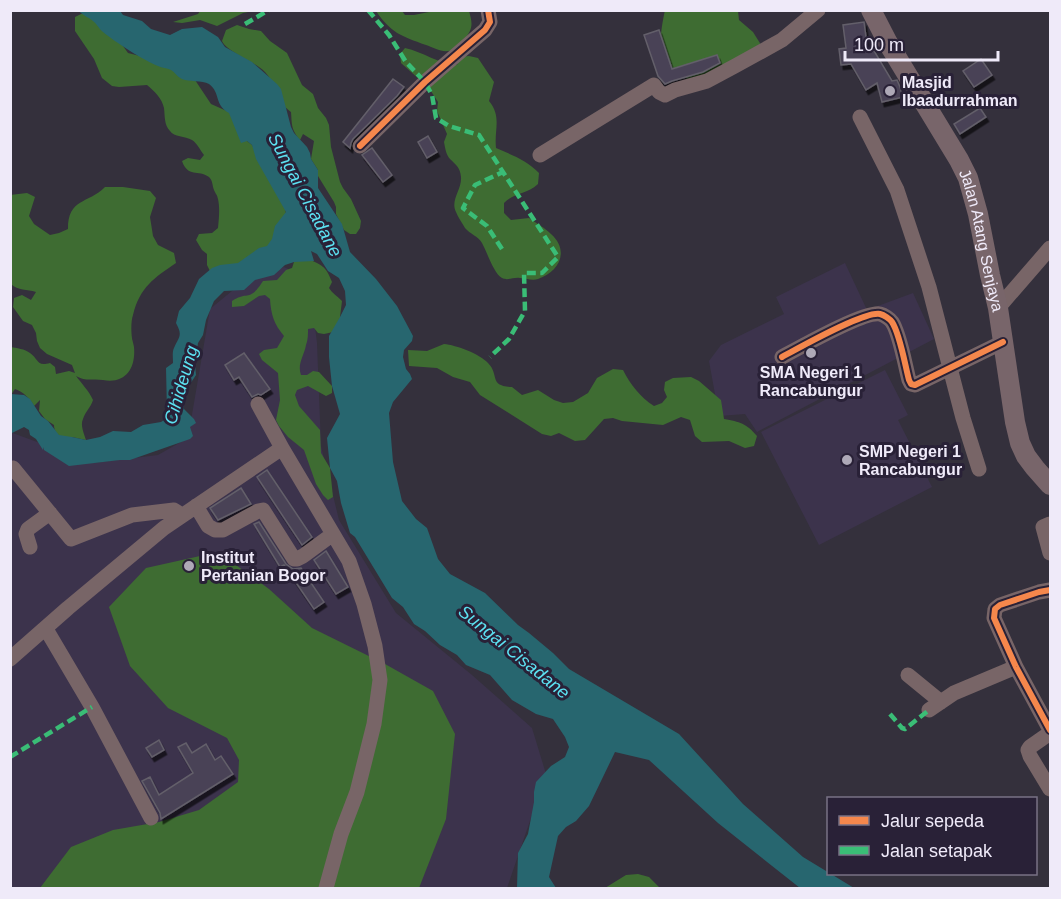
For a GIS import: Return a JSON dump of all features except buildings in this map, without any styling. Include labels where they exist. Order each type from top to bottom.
[{"type":"main road","name":"Jalan Atang Senjaya","points":[[871,10],[968,178],[998,308],[1020,443],[1026,456],[1050,485]]},
{"type":"street","points":[[360,146],[425,82],[485,30],[490,22],[488,10]]},
{"type":"street","points":[[540,155],[654,85],[659,92],[665,95],[707,81],[782,40],[818,10]]},
{"type":"street","points":[[860,117],[897,190],[929,287],[978,469]]},
{"type":"street","points":[[998,308],[1050,248]]},
{"type":"street","points":[[783,357],[822,335],[869,315],[880,314],[891,321],[897,333],[909,380],[915,385],[1003,342]]},
{"type":"street","points":[[258,404],[349,561],[375,646],[380,680],[374,724],[357,792],[341,834],[326,888]]},
{"type":"street","points":[[10,659],[164,528],[282,448]]},
{"type":"street","points":[[10,471],[13,468],[71,539],[132,515],[174,510],[182,515]]},
{"type":"street","points":[[196,506],[208,526],[215,530],[223,530],[263,510],[294,559],[303,556],[333,534]]},
{"type":"street","points":[[30,547],[26,534],[28,529],[50,513]]},
{"type":"street","points":[[1050,524],[1043,527],[1050,553]]},
{"type":"street","points":[[1050,590],[1000,605],[996,609],[994,618],[1016,667],[1050,731],[1028,750],[1050,789]]},
{"type":"street","points":[[46,629],[92,707],[151,818]]},
{"type":"street","points":[[908,675],[935,706],[954,693],[1016,667]]},
{"type":"shaded area","name":"SMA Negeri 1 Rancabungur","points":[[845,263],[867,310],[913,293],[934,339],[757,432],[745,414],[719,416],[709,361],[721,345],[784,314],[776,297]]},
{"type":"shaded area","name":"Institut Pertanian Bogor","points":[[284,267],[309,279],[317,343],[321,446],[339,520],[396,613],[532,728],[546,774],[507,888],[11,888],[10,432],[94,463],[158,455],[188,438],[210,309],[243,282]]},
{"type":"shaded area","name":"SMP Negeri 1 Rancabungur","points":[[885,370],[908,415],[898,420],[932,487],[819,545],[761,432]]},
{"type":"green space","points":[[200,10],[253,11],[243,13],[217,26],[200,20],[173,22],[198,14]]},
{"type":"green space","points":[[665,10],[738,11],[739,20],[753,32],[763,48],[696,82],[680,76],[665,67],[663,59],[661,39]]},
{"type":"green space","points":[[376,11],[402,11],[405,15],[414,15],[434,11],[469,11],[471,27],[457,48],[442,51],[397,33]]},
{"type":"green space","points":[[88,13],[128,53],[140,56],[148,54],[193,77],[211,104],[229,112],[247,141],[252,145],[285,202],[286,217],[276,242],[242,263],[210,271],[207,265],[207,254],[196,240],[199,234],[212,233],[218,228],[218,197],[209,177],[187,170],[182,161],[188,158],[200,160],[204,155],[192,140],[174,134],[168,129],[161,101],[147,85],[112,86],[102,78],[94,59],[75,31],[75,17]]},
{"type":"green space","points":[[237,25],[261,31],[270,41],[287,53],[302,85],[313,94],[318,108],[329,125],[331,147],[340,182],[361,221],[356,234],[350,234],[344,230],[336,214],[334,202],[318,176],[318,170],[311,159],[314,141],[303,134],[300,140],[297,136],[292,127],[291,112],[277,98],[265,72],[229,49],[222,41],[226,30]]},
{"type":"green space","points":[[405,48],[457,65],[460,57],[478,58],[494,82],[489,101],[496,118],[496,148],[524,161],[539,173],[538,184],[504,203],[504,213],[511,220],[529,218],[557,241],[561,254],[559,260],[552,271],[545,276],[533,280],[502,278],[493,268],[480,241],[465,228],[454,203],[461,182],[459,168],[446,151],[444,142],[447,134],[437,111],[438,102],[429,88],[401,63],[400,54]]},
{"type":"green space","points":[[105,187],[150,191],[156,198],[150,217],[153,236],[158,245],[174,253],[176,263],[149,284],[136,305],[131,326],[134,355],[131,368],[127,373],[111,381],[76,376],[93,400],[82,421],[86,440],[72,437],[64,439],[57,433],[54,425],[39,411],[40,400],[34,406],[18,390],[15,389],[11,395],[11,347],[28,352],[42,364],[50,363],[55,367],[56,374],[69,371],[75,373],[72,365],[47,354],[40,348],[32,325],[23,321],[13,307],[14,298],[22,295],[31,300],[36,292],[20,289],[11,284],[10,195],[27,193],[35,197],[29,216],[34,224],[50,235],[68,229],[71,212],[75,207]]},
{"type":"green space","points":[[306,258],[320,264],[328,272],[332,282],[329,288],[342,301],[340,317],[344,323],[338,331],[324,334],[318,333],[314,328],[308,329],[300,364],[301,375],[307,375],[313,371],[319,372],[332,386],[332,393],[326,396],[308,386],[297,390],[295,395],[299,406],[320,430],[321,453],[330,468],[333,497],[328,500],[316,484],[304,450],[288,437],[276,420],[280,400],[278,373],[262,360],[259,354],[264,350],[277,348],[284,336],[274,319],[270,299],[265,295],[259,296],[244,306],[232,307],[232,301],[255,292],[263,281],[277,280],[286,270],[292,268],[294,262]]},
{"type":"green space","points":[[444,344],[468,350],[479,356],[491,367],[500,385],[512,387],[522,395],[538,390],[563,403],[573,402],[588,393],[597,378],[613,369],[623,370],[636,390],[654,406],[662,403],[667,397],[664,390],[665,382],[673,378],[691,377],[721,400],[724,419],[742,424],[757,436],[754,446],[745,448],[729,441],[702,442],[695,436],[690,420],[681,417],[663,425],[613,418],[604,419],[585,440],[575,441],[559,433],[551,436],[542,434],[480,395],[470,382],[453,377],[437,368],[409,366],[408,350],[427,351]]},
{"type":"green space","points":[[218,552],[269,589],[312,628],[433,691],[455,734],[446,819],[419,888],[40,888],[71,847],[113,830],[159,822],[199,810],[238,782],[239,760],[227,738],[168,708],[130,666],[109,607],[146,568]]},
{"type":"green space","points":[[638,874],[649,877],[660,888],[605,888],[626,875]]},
{"type":"water","points":[[79,11],[120,11],[123,15],[142,21],[151,29],[170,35],[182,29],[202,27],[218,37],[225,47],[252,62],[277,84],[281,89],[291,127],[310,153],[318,170],[318,188],[342,224],[350,252],[376,279],[397,306],[413,336],[412,341],[404,350],[403,357],[412,379],[393,402],[389,413],[393,462],[402,501],[416,519],[427,528],[438,559],[450,574],[485,593],[569,669],[679,734],[743,804],[803,857],[827,872],[827,875],[833,875],[854,888],[800,888],[718,823],[649,760],[615,752],[589,806],[558,836],[549,877],[556,888],[517,888],[518,853],[528,834],[536,782],[551,766],[565,757],[569,747],[553,719],[536,714],[512,700],[490,675],[466,665],[457,655],[440,645],[414,624],[403,607],[392,598],[355,537],[350,533],[337,481],[330,468],[327,438],[340,414],[332,386],[329,336],[346,305],[345,291],[339,278],[328,271],[317,254],[311,251],[314,261],[285,265],[274,275],[255,280],[244,290],[224,291],[214,301],[203,335],[198,343],[196,375],[183,404],[184,409],[196,423],[190,427],[193,436],[190,439],[130,460],[69,466],[44,450],[43,447],[43,450],[36,439],[30,435],[29,430],[24,427],[11,432],[11,394],[24,395],[30,399],[41,416],[59,435],[86,440],[113,431],[131,432],[143,425],[164,420],[167,412],[166,368],[173,363],[173,350],[180,336],[176,323],[179,311],[190,298],[199,279],[212,268],[238,263],[259,248],[267,246],[272,239],[275,226],[286,212],[256,159],[252,145],[247,141],[241,143],[229,113],[221,106],[215,91],[209,84],[182,79],[171,70],[137,55],[108,36]]},
{"type":"marked path","points":[[245,24],[269,10]]},
{"type":"marked path","points":[[368,10],[389,35],[406,62],[425,82],[432,95],[436,118],[449,126],[479,135],[558,257],[542,273],[524,273],[525,311],[509,339],[490,357]]},
{"type":"marked path","points":[[502,249],[487,226],[463,208],[475,185],[503,172]]},
{"type":"marked path","points":[[10,757],[92,707]]},
{"type":"marked path","points":[[890,714],[905,729],[929,710]]},
{"type":"cycle path","points":[[360,146],[425,82],[485,30],[490,22],[488,10]]},
{"type":"cycle path","points":[[782,357],[846,324],[860,318],[880,314],[890,320],[895,327],[909,380],[915,385],[1003,342]]},
{"type":"cycle path","points":[[1050,590],[1000,605],[995,609],[994,618],[1016,667],[1050,730]]},
{"type":"place","name":"Masjid Ibaadurrahman","points":[[890,91]]},
{"type":"place","name":"SMA Negeri 1 Rancabungur","points":[[811,353]]},
{"type":"place","name":"SMP Negeri 1 Rancabungur","points":[[847,460]]},
{"type":"place","name":"Institut Pertanian Bogor","points":[[189,566]]},
{"type":"water label","name":"Sungai Cisadane","points":[[305,195]]},
{"type":"water label","name":"Cihideung","points":[[181,385]]},
{"type":"water label","name":"Sungai Cisadane","points":[[514,652]]}]
